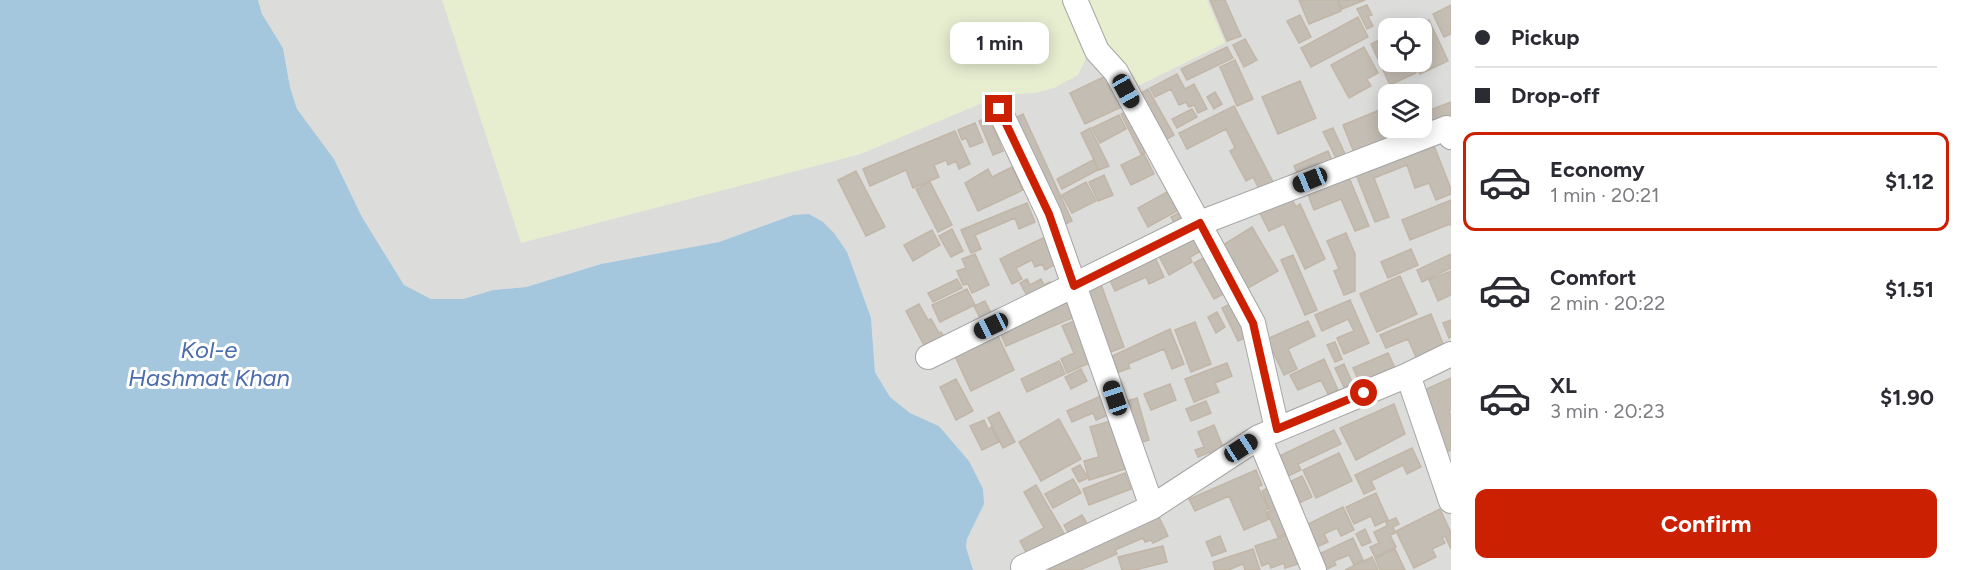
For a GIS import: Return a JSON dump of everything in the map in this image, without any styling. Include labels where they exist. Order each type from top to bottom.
[{"type":"street","points":[[1075,0],[1097,51],[1116,72],[1253,323],[1268,433],[1314,570]]},
{"type":"street","points":[[999,109],[1049,214],[1152,507]]},
{"type":"street","points":[[928,357],[1200,223],[1447,128],[1451,137]]},
{"type":"street","points":[[1023,567],[1152,507],[1268,433],[1408,375],[1451,354]]},
{"type":"street","points":[[1408,375],[1451,501]]},
{"type":"shaded area","points":[[258,0],[1451,0],[1451,570],[973,570],[966,547],[967,539],[984,504],[969,461],[939,426],[910,413],[890,397],[875,372],[871,318],[793,215],[719,242],[601,264],[526,287],[493,290],[463,299],[431,299],[404,285],[362,217],[334,159],[297,109],[290,87],[283,48],[262,14]]},
{"type":"green space","points":[[442,0],[1070,0],[1091,49],[1078,75],[1054,88],[1035,93],[1001,95],[861,154],[521,243]]},
{"type":"green space","points":[[1078,0],[1207,0],[1225,43],[1134,88],[1100,49]]},
{"type":"water","name":"Kol-e Hashmat Khan","points":[[0,0],[258,0],[262,14],[283,48],[290,87],[297,109],[334,159],[362,217],[404,285],[431,299],[463,299],[493,290],[526,287],[601,264],[719,242],[793,215],[809,214],[823,222],[847,252],[871,318],[875,372],[890,397],[910,413],[939,426],[969,461],[983,489],[984,504],[967,539],[966,547],[973,570],[0,570]]},
{"type":"building","points":[[1210,0],[1225,0],[1241,36],[1227,41]]},
{"type":"building","points":[[1299,0],[1337,0],[1341,11],[1309,24]]},
{"type":"building","points":[[1338,0],[1365,0],[1342,9]]},
{"type":"building","points":[[1367,5],[1372,15],[1368,16],[1373,26],[1367,29],[1357,9]]},
{"type":"building","points":[[1451,5],[1451,34],[1444,37],[1433,14]]},
{"type":"building","points":[[1300,15],[1311,37],[1299,43],[1287,21]]},
{"type":"building","points":[[1358,17],[1368,37],[1311,67],[1301,48]]},
{"type":"building","points":[[1432,26],[1448,61],[1432,68]]},
{"type":"building","points":[[1245,39],[1257,60],[1244,67],[1233,45]]},
{"type":"building","points":[[1378,41],[1378,59],[1371,44]]},
{"type":"building","points":[[1227,47],[1233,58],[1187,80],[1181,69]]},
{"type":"building","points":[[1364,47],[1378,73],[1367,79],[1371,86],[1349,98],[1331,65]]},
{"type":"building","points":[[1235,60],[1253,99],[1237,106],[1220,67]]},
{"type":"building","points":[[1384,72],[1416,73],[1392,84],[1390,84]]},
{"type":"building","points":[[1112,73],[1126,105],[1085,124],[1070,93]]},
{"type":"building","points":[[1177,74],[1185,89],[1194,84],[1207,109],[1198,113],[1194,105],[1189,107],[1186,102],[1179,105],[1171,89],[1155,97],[1150,88]]},
{"type":"building","points":[[1300,81],[1316,118],[1278,134],[1262,97]]},
{"type":"building","points":[[1148,89],[1174,135],[1162,142],[1136,96]]},
{"type":"building","points":[[1215,92],[1222,104],[1214,109],[1207,97]]},
{"type":"building","points":[[1451,102],[1451,115],[1432,122],[1432,109]]},
{"type":"building","points":[[1234,106],[1273,182],[1259,189],[1253,177],[1246,181],[1230,151],[1235,148],[1226,129],[1187,149],[1179,133]]},
{"type":"building","points":[[1133,108],[1153,148],[1141,154],[1121,114]]},
{"type":"building","points":[[1192,109],[1197,117],[1177,128],[1172,119]]},
{"type":"building","points":[[1378,111],[1378,138],[1397,138],[1355,155],[1343,125]]},
{"type":"building","points":[[1023,114],[1072,221],[1061,226],[1011,120]]},
{"type":"building","points":[[1119,115],[1126,129],[1100,143],[1092,128]]},
{"type":"building","points":[[989,117],[1003,151],[993,155],[979,121]]},
{"type":"building","points":[[975,123],[983,142],[970,147],[966,138],[962,140],[958,130]]},
{"type":"building","points":[[1090,128],[1109,166],[1099,170],[1081,133]]},
{"type":"building","points":[[1333,128],[1345,154],[1336,158],[1323,132]]},
{"type":"building","points":[[955,131],[970,164],[959,169],[956,161],[948,165],[946,160],[934,165],[939,177],[913,188],[906,170],[870,186],[863,169]]},
{"type":"building","points":[[1431,138],[1451,194],[1436,200],[1429,183],[1415,188],[1407,165],[1374,178],[1389,217],[1375,222],[1353,167]]},
{"type":"building","points":[[1328,151],[1333,163],[1299,177],[1294,166]]},
{"type":"building","points":[[1144,154],[1154,174],[1131,185],[1121,165]]},
{"type":"building","points":[[1093,160],[1098,170],[1062,189],[1057,179]]},
{"type":"building","points":[[1012,167],[1023,190],[978,211],[965,183],[988,169],[992,177]]},
{"type":"building","points":[[856,171],[885,227],[866,236],[838,180]]},
{"type":"building","points":[[1104,175],[1113,195],[1098,201],[1089,182]]},
{"type":"building","points":[[1348,175],[1369,226],[1355,231],[1341,199],[1314,210],[1307,192]]},
{"type":"building","points":[[930,182],[952,225],[938,232],[916,189]]},
{"type":"building","points":[[1086,182],[1096,201],[1072,213],[1062,195]]},
{"type":"building","points":[[1176,187],[1186,206],[1148,227],[1138,208]]},
{"type":"building","points":[[1291,197],[1296,207],[1300,204],[1325,259],[1305,269],[1284,224],[1269,231],[1259,211]]},
{"type":"building","points":[[1451,200],[1451,226],[1450,224],[1410,240],[1402,220]]},
{"type":"building","points":[[1027,203],[1035,222],[1019,229],[1015,218],[975,235],[981,249],[971,253],[961,230]]},
{"type":"building","points":[[1186,209],[1191,218],[1176,226],[1171,217]]},
{"type":"building","points":[[1252,227],[1278,271],[1248,288],[1223,245]]},
{"type":"building","points":[[952,229],[963,251],[951,257],[939,236]]},
{"type":"building","points":[[932,230],[940,245],[913,261],[904,245]]},
{"type":"building","points":[[1194,230],[1205,249],[1190,257],[1192,262],[1169,275],[1156,251]]},
{"type":"building","points":[[1346,233],[1355,254],[1355,291],[1344,295],[1334,271],[1339,269],[1327,241]]},
{"type":"building","points":[[1045,237],[1058,263],[1045,270],[1042,264],[1035,267],[1032,260],[1016,268],[1022,279],[1012,284],[1000,259]]},
{"type":"building","points":[[1411,249],[1418,265],[1388,278],[1381,262]]},
{"type":"building","points":[[1152,251],[1164,277],[1149,284],[1146,277],[1115,291],[1106,272]]},
{"type":"building","points":[[975,254],[989,285],[972,293],[968,284],[963,285],[957,271],[966,268],[962,259]]},
{"type":"building","points":[[1451,254],[1451,268],[1422,282],[1417,270]]},
{"type":"building","points":[[1293,255],[1317,310],[1305,315],[1281,260]]},
{"type":"building","points":[[1207,256],[1227,292],[1214,299],[1194,263]]},
{"type":"building","points":[[1451,271],[1451,295],[1438,301],[1429,280]]},
{"type":"building","points":[[1400,276],[1417,314],[1377,332],[1360,294]]},
{"type":"building","points":[[957,279],[962,288],[933,302],[928,293]]},
{"type":"building","points":[[1027,279],[1030,285],[1041,279],[1044,285],[1050,282],[1053,288],[1030,301],[1020,283]]},
{"type":"building","points":[[1099,279],[1124,347],[1105,354],[1081,286]]},
{"type":"building","points":[[967,289],[975,305],[940,322],[932,305]]},
{"type":"building","points":[[1070,294],[1079,315],[1006,346],[997,325]]},
{"type":"building","points":[[1350,300],[1369,343],[1344,354],[1337,338],[1354,331],[1348,319],[1322,331],[1315,315]]},
{"type":"building","points":[[985,301],[992,315],[981,320],[974,306]]},
{"type":"building","points":[[1236,301],[1252,335],[1238,341],[1222,308]]},
{"type":"building","points":[[919,304],[928,320],[931,319],[945,339],[926,349],[906,311]]},
{"type":"building","points":[[1217,312],[1225,327],[1216,333],[1208,317]]},
{"type":"building","points":[[1431,314],[1444,346],[1416,357],[1408,339],[1386,348],[1380,335]]},
{"type":"building","points":[[1079,319],[1096,360],[1067,373],[1061,359],[1074,353],[1062,326]]},
{"type":"building","points":[[1451,320],[1451,337],[1449,338],[1443,323]]},
{"type":"building","points":[[1308,321],[1315,336],[1288,349],[1297,369],[1284,375],[1267,339]]},
{"type":"building","points":[[1195,322],[1211,364],[1191,372],[1175,330]]},
{"type":"building","points":[[1170,329],[1184,364],[1172,369],[1164,349],[1128,364],[1130,368],[1119,372],[1112,356]]},
{"type":"building","points":[[997,334],[1014,370],[971,391],[954,354]]},
{"type":"building","points":[[1335,342],[1342,359],[1335,362],[1327,345]]},
{"type":"building","points":[[1388,353],[1395,368],[1360,384],[1353,368]]},
{"type":"building","points":[[1324,359],[1338,390],[1328,394],[1321,380],[1298,390],[1290,375]]},
{"type":"building","points":[[1059,361],[1065,374],[1027,392],[1021,379]]},
{"type":"building","points":[[1227,363],[1232,376],[1215,383],[1219,392],[1194,402],[1185,379]]},
{"type":"building","points":[[1344,364],[1353,384],[1344,387],[1335,368]]},
{"type":"building","points":[[1081,369],[1087,381],[1071,389],[1065,377]]},
{"type":"building","points":[[1451,378],[1451,410],[1449,411],[1451,450],[1447,452],[1420,392]]},
{"type":"building","points":[[956,379],[973,411],[956,420],[940,387]]},
{"type":"building","points":[[1170,384],[1176,400],[1151,410],[1144,394]]},
{"type":"building","points":[[1103,395],[1108,415],[1096,420],[1093,413],[1072,422],[1067,411]]},
{"type":"building","points":[[1137,398],[1149,440],[1136,444],[1124,402]]},
{"type":"building","points":[[1206,401],[1211,413],[1191,421],[1186,409]]},
{"type":"building","points":[[1394,404],[1405,434],[1356,460],[1340,428]]},
{"type":"building","points":[[999,412],[1015,442],[1003,448],[988,418]]},
{"type":"building","points":[[1059,419],[1081,459],[1041,481],[1019,442]]},
{"type":"building","points":[[984,420],[988,429],[991,427],[999,442],[982,450],[970,426]]},
{"type":"building","points":[[1111,421],[1125,469],[1089,480],[1084,461],[1099,457],[1090,427]]},
{"type":"building","points":[[1214,425],[1223,447],[1198,457],[1195,450],[1204,447],[1198,432]]},
{"type":"building","points":[[1334,430],[1341,444],[1298,464],[1301,470],[1286,477],[1277,457]]},
{"type":"building","points":[[1412,448],[1421,467],[1407,474],[1403,465],[1371,481],[1375,489],[1364,494],[1355,475]]},
{"type":"building","points":[[1339,453],[1352,481],[1316,498],[1303,470]]},
{"type":"building","points":[[1080,465],[1088,478],[1079,482],[1072,469]]},
{"type":"building","points":[[1256,470],[1262,485],[1258,487],[1268,509],[1265,510],[1269,519],[1244,530],[1229,496],[1195,511],[1189,499]]},
{"type":"building","points":[[1125,473],[1131,489],[1089,505],[1083,489]]},
{"type":"building","points":[[1302,476],[1312,497],[1297,504],[1287,483]]},
{"type":"building","points":[[1073,479],[1081,493],[1053,508],[1045,494]]},
{"type":"building","points":[[1036,485],[1066,537],[1029,558],[1020,541],[1044,528],[1024,492]]},
{"type":"building","points":[[1269,487],[1277,506],[1269,509],[1262,491]]},
{"type":"building","points":[[1376,493],[1388,520],[1375,526],[1371,516],[1354,524],[1346,507]]},
{"type":"building","points":[[1279,507],[1290,532],[1278,537],[1267,512]]},
{"type":"building","points":[[1343,507],[1354,530],[1341,536],[1337,528],[1324,534],[1328,542],[1315,548],[1304,526]]},
{"type":"building","points":[[1440,509],[1451,533],[1451,549],[1445,536],[1442,538],[1445,543],[1432,549],[1436,557],[1414,568],[1396,531]]},
{"type":"building","points":[[1082,515],[1089,527],[1071,537],[1064,525]]},
{"type":"building","points":[[1158,515],[1168,536],[1153,543],[1151,540],[1145,542],[1143,538],[1115,550],[1117,554],[1080,570],[1030,570]]},
{"type":"building","points":[[1396,518],[1399,524],[1393,527],[1395,533],[1390,535],[1396,547],[1375,557],[1370,547],[1379,543],[1374,532],[1387,526],[1386,522]]},
{"type":"building","points":[[1365,529],[1371,542],[1362,546],[1356,534]]},
{"type":"building","points":[[1291,534],[1301,563],[1285,568],[1284,563],[1271,568],[1269,563],[1262,566],[1255,546]]},
{"type":"building","points":[[1220,536],[1226,551],[1212,556],[1206,542]]},
{"type":"building","points":[[1353,538],[1363,560],[1354,565],[1349,555],[1334,561],[1336,565],[1325,570],[1313,557]]},
{"type":"building","points":[[1163,546],[1167,562],[1135,570],[1122,570],[1118,557]]},
{"type":"building","points":[[1253,549],[1260,570],[1245,570],[1243,564],[1228,570],[1215,570],[1213,562]]},
{"type":"building","points":[[1395,549],[1405,570],[1380,570],[1375,558]]},
{"type":"building","points":[[1372,557],[1378,570],[1345,570]]},
{"type":"route","points":[[999,109],[1049,214],[1074,286],[1200,223],[1253,323],[1277,429],[1364,393]]}]
